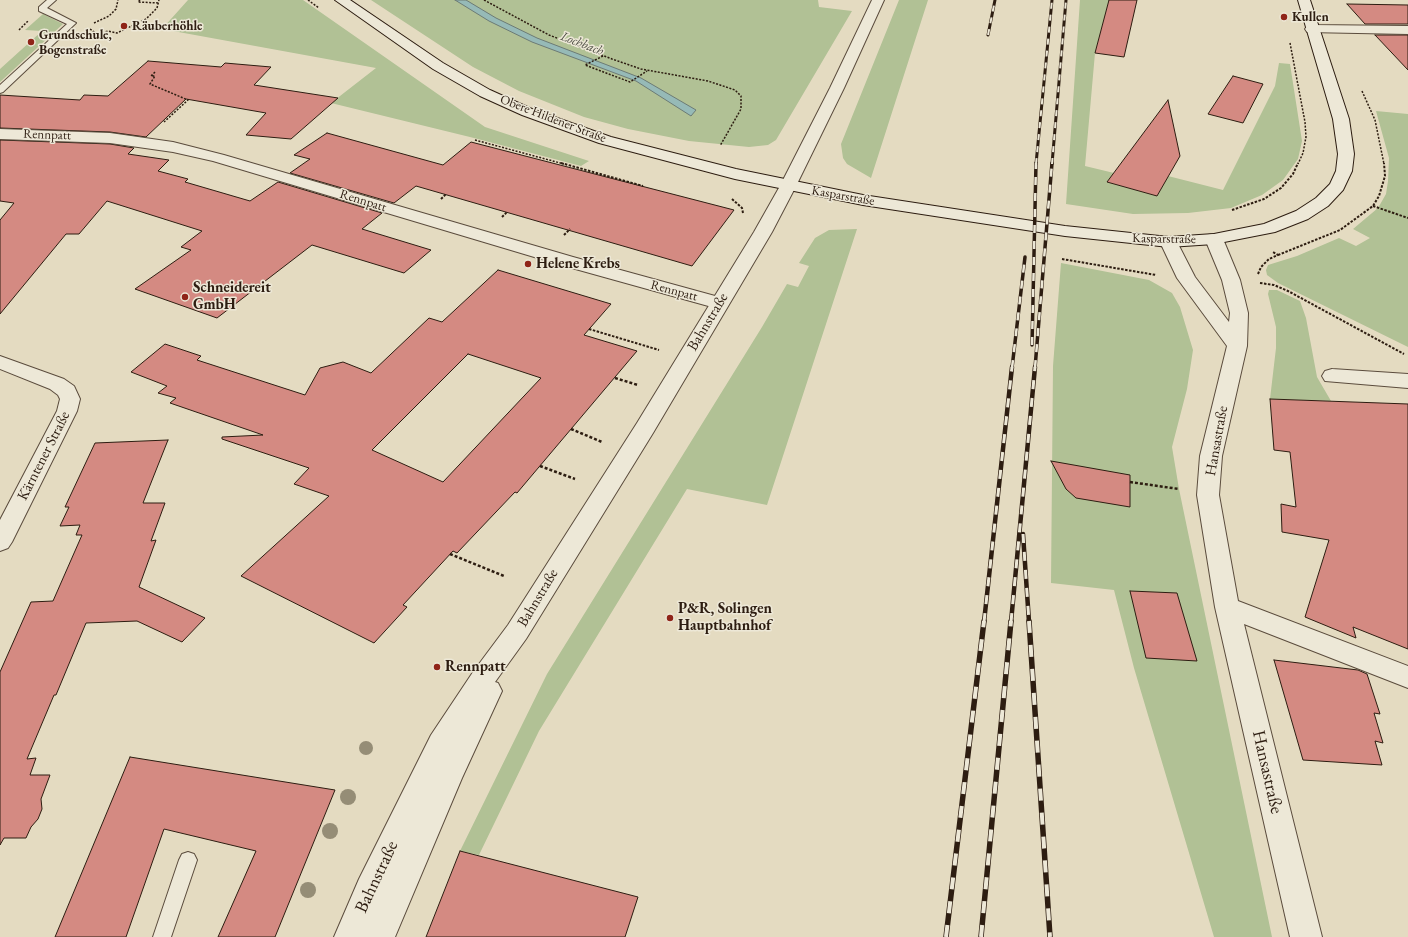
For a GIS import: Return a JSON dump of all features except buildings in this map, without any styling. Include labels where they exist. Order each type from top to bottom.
[{"type":"street","name":"Obere Hildener Straße","points":[[341,0],[438,66],[485,93],[526,112],[605,140],[669,158],[788,186]]},
{"type":"street","name":"Bahnstraße","points":[[350,937],[370,889],[441,743],[482,680],[517,632],[645,428],[763,232],[838,88],[878,0]]},
{"type":"street","name":"Kasparstraße","points":[[788,186],[863,200],[1065,231],[1169,242],[1214,239],[1270,228],[1302,215],[1322,202],[1337,186],[1344,171],[1346,154],[1341,119],[1304,0]]},
{"type":"street","points":[[1312,29],[1408,30]]},
{"type":"street","name":"Rennpatt","points":[[0,134],[27,134],[143,141],[179,148],[255,168],[587,267],[719,303]]},
{"type":"street","name":"Hansastraße","points":[[1214,239],[1231,280],[1239,313],[1237,346],[1211,456],[1208,495],[1227,606],[1306,937]]},
{"type":"street","points":[[1169,242],[1186,278],[1237,346]]},
{"type":"street","name":"Kärntener Straße","points":[[0,362],[57,384],[67,391],[70,399],[67,411],[0,542]]},
{"type":"street","points":[[1332,376],[1408,381]]},
{"type":"street","points":[[1227,606],[1408,677]]},
{"type":"street","name":"Bahnstraße","points":[[379,937],[448,777],[517,632]]},
{"type":"lane","points":[[0,90],[72,24],[42,9],[52,0]]},
{"type":"lane","points":[[162,937],[188,860]]},
{"type":"path","points":[[90,24],[109,16],[116,9],[118,0]]},
{"type":"path","points":[[86,27],[97,34],[108,31],[117,33],[146,19],[155,11],[159,1],[138,2],[139,0]]},
{"type":"path","points":[[484,0],[549,35],[603,56],[648,71],[708,81],[736,90],[741,96],[740,110],[720,146]]},
{"type":"path","points":[[1231,210],[1264,198],[1281,188],[1293,174],[1303,153],[1306,137],[1305,122],[1289,41]]},
{"type":"path","points":[[603,56],[585,65],[630,82],[648,71]]},
{"type":"path","points":[[155,72],[151,76],[155,76],[150,84],[188,100]]},
{"type":"path","points":[[475,140],[643,186]]},
{"type":"path","points":[[1278,256],[1331,235],[1351,224],[1373,206],[1408,218]]},
{"type":"path","points":[[1062,259],[1160,276]]},
{"type":"path","points":[[1255,282],[1274,285],[1288,291],[1408,356]]},
{"type":"path","points":[[589,328],[662,351]]},
{"type":"path","points":[[615,378],[640,386]]},
{"type":"path","points":[[571,429],[602,442]]},
{"type":"path","points":[[540,466],[575,479]]},
{"type":"path","points":[[1130,482],[1179,489]]},
{"type":"path","points":[[450,554],[504,576]]},
{"type":"green space","points":[[188,0],[303,0],[485,127],[589,161],[581,166],[331,103],[376,68],[162,29]]},
{"type":"green space","points":[[371,0],[818,0],[819,7],[852,11],[776,140],[768,145],[749,147],[689,141],[628,129],[584,117],[519,91],[473,67]]},
{"type":"green space","points":[[899,0],[928,0],[871,178],[847,164],[843,158],[841,144]]},
{"type":"green space","points":[[1080,0],[1109,0],[1095,53],[1085,166],[1114,173],[1107,182],[1157,196],[1168,176],[1223,190],[1275,86],[1279,63],[1290,64],[1302,141],[1298,159],[1283,180],[1262,195],[1231,208],[1188,213],[1133,214],[1066,204]]},
{"type":"green space","points":[[43,14],[63,24],[0,82],[0,69],[42,31],[25,30]]},
{"type":"green space","points":[[1376,111],[1408,114],[1408,347],[1278,283],[1267,275],[1266,270],[1268,265],[1297,256],[1339,238],[1356,246],[1370,238],[1353,229],[1378,208],[1386,194],[1389,158]]},
{"type":"green space","points":[[857,229],[767,505],[687,489],[539,731],[479,855],[460,851],[547,674],[762,327],[787,284],[798,287],[809,266],[799,263],[815,238],[829,230]]},
{"type":"green space","points":[[1061,263],[1149,280],[1172,293],[1180,307],[1193,350],[1187,389],[1172,447],[1179,489],[1272,937],[1214,937],[1134,668],[1114,590],[1051,583],[1053,366]]},
{"type":"green space","points":[[1269,290],[1277,290],[1300,301],[1306,318],[1317,377],[1331,401],[1270,399],[1276,348],[1276,327],[1268,294]]},
{"type":"water","points":[[455,0],[466,0],[496,18],[537,38],[641,78],[696,110],[691,116],[636,81],[532,42],[489,21]]},
{"type":"railway","points":[[988,35],[995,0]]},
{"type":"railway","points":[[1036,164],[1052,0]]},
{"type":"railway","points":[[1052,164],[1066,0]]},
{"type":"railway","points":[[1032,345],[1036,163]]},
{"type":"railway","points":[[1035,368],[1052,163]]},
{"type":"railway","points":[[1012,368],[1025,257]]},
{"type":"railway","points":[[984,622],[1012,367]]},
{"type":"railway","points":[[1011,622],[1035,367]]},
{"type":"railway","points":[[1023,534],[1029,622]]},
{"type":"railway","points":[[946,937],[984,621]]},
{"type":"railway","points":[[981,937],[1011,621]]},
{"type":"railway","points":[[1029,621],[1050,937]]},
{"type":"place","name":"Kullen","points":[[1284,17]]},
{"type":"place","name":"Räuberhöhle","points":[[124,26]]},
{"type":"place","name":"Grundschule, Bogenstraße","points":[[31,42]]},
{"type":"place","name":"Helene Krebs","points":[[528,264]]},
{"type":"place","name":"Schneidereit GmbH","points":[[185,297]]},
{"type":"place","name":"P&R, Solingen Hauptbahnhof","points":[[670,618]]},
{"type":"place","name":"Rennpatt","points":[[437,667]]},
{"type":"water label","name":"Lochbach","points":[[582,44]]}]
